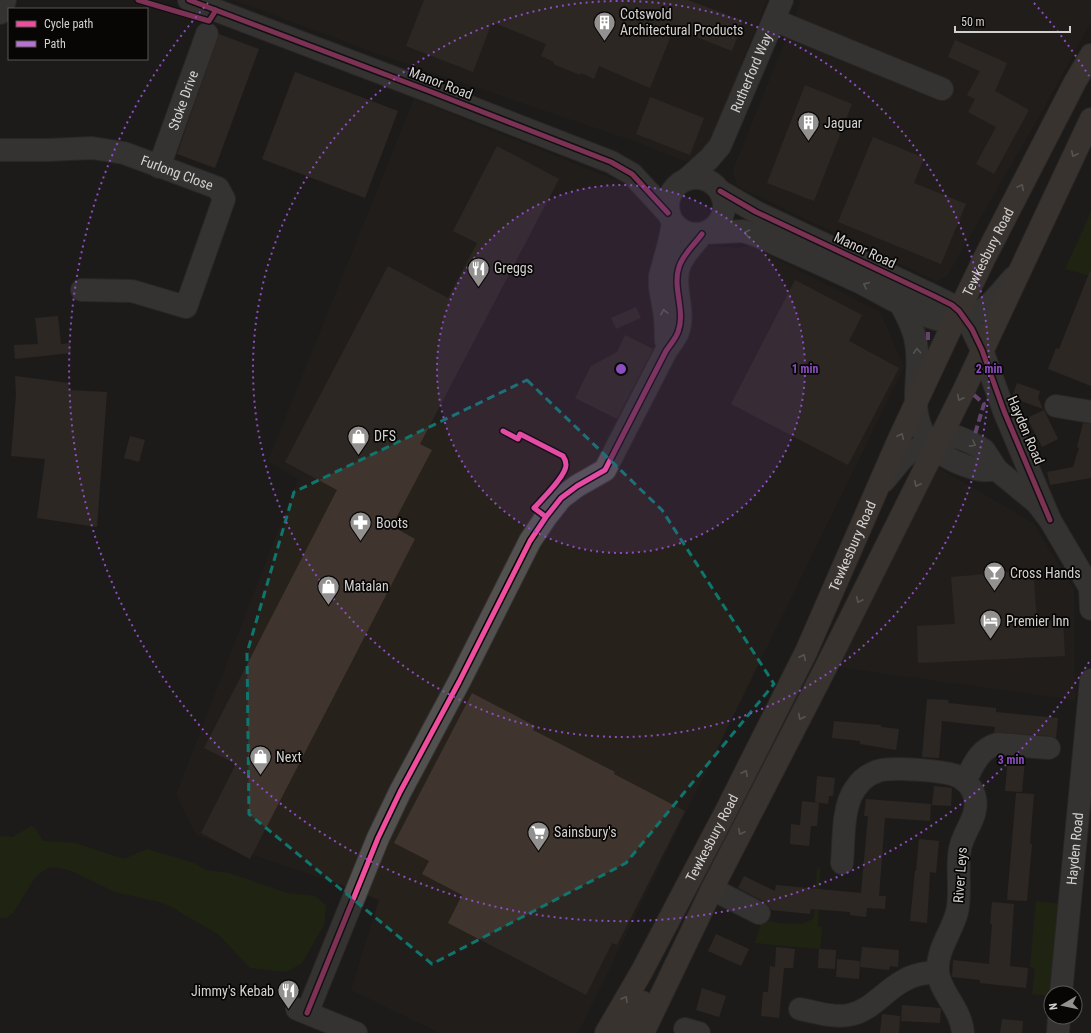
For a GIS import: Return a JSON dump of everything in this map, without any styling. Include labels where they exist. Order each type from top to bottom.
[{"type":"highway","name":"Tewkesbury Road","points":[[606,1033],[646,964],[802,659],[876,491],[916,404],[960,317],[984,259],[1075,82],[1091,55]]},
{"type":"highway","name":"Tewkesbury Road","points":[[643,1033],[712,889],[825,669],[934,443],[982,350],[1091,119]]},
{"type":"highway","points":[[626,1033],[651,985],[661,972],[677,961]]},
{"type":"street","points":[[0,13],[5,0]]},
{"type":"street","name":"Manor Road","points":[[190,0],[611,162],[632,174],[657,199],[670,218]]},
{"type":"street","name":"Rutherford Way","points":[[686,179],[709,159],[720,146],[782,0]]},
{"type":"street","points":[[774,20],[942,89]]},
{"type":"street","name":"Stoke Drive","points":[[159,166],[207,34]]},
{"type":"street","name":"Rutherford Way","points":[[720,146],[720,191]]},
{"type":"street","name":"Furlong Close","points":[[0,150],[92,148],[124,153],[218,188],[224,199],[186,307],[132,291],[82,290]]},
{"type":"street","name":"Manor Road","points":[[632,174],[652,178],[686,179]]},
{"type":"street","points":[[356,1033],[302,1011],[378,838],[400,792],[459,682],[530,541],[546,516],[561,498],[577,486],[605,470],[666,350],[678,333],[680,309],[676,283],[679,266],[688,250],[704,234],[713,229],[723,216],[723,199],[720,191],[714,184],[706,179],[686,179],[676,186],[670,194],[667,203],[670,218],[669,243],[660,276],[660,288],[666,322],[666,350]]},
{"type":"street","name":"Manor Road","points":[[720,191],[756,212],[952,305],[960,317]]},
{"type":"street","points":[[670,218],[678,229],[694,235],[743,231],[755,235],[858,282],[938,321],[983,311],[1018,273]]},
{"type":"street","points":[[900,303],[910,322],[916,344],[918,370],[916,404],[920,428],[934,443],[958,462],[977,469],[997,470],[1008,442],[1010,432],[1009,421]]},
{"type":"street","points":[[960,317],[982,350]]},
{"type":"street","name":"Hayden Road","points":[[982,350],[999,399],[1050,520],[1091,595]]},
{"type":"street","points":[[1056,406],[1091,412]]},
{"type":"street","points":[[876,491],[902,459],[912,451],[934,443]]},
{"type":"street","name":"Hayden Road","points":[[997,470],[1037,503],[1050,520]]},
{"type":"street","name":"Hayden Road","points":[[1062,985],[1091,680]]},
{"type":"street","points":[[842,862],[848,802],[854,789],[868,776],[886,769],[896,768],[952,774],[964,781],[980,754],[990,746],[997,744],[1049,748]]},
{"type":"street","name":"River Leys","points":[[963,1033],[960,1018],[944,990],[938,972],[941,951],[953,927],[958,912],[960,896],[958,857],[960,846],[975,813],[975,797],[972,790],[964,781]]},
{"type":"street","points":[[712,889],[759,912]]},
{"type":"street","points":[[800,1009],[825,1015],[849,1015],[869,1007],[901,981],[913,975],[938,972]]},
{"type":"highlighted area","points":[[527,380],[662,510],[774,684],[626,863],[432,964],[249,814],[247,653],[294,492]]},
{"type":"shaded area","points":[[234,0],[767,0],[705,156],[685,161],[631,140],[381,55]]},
{"type":"shaded area","points":[[797,0],[1091,0],[1091,22],[1040,115],[947,276],[936,281],[737,186],[733,170],[801,2]]},
{"type":"shaded area","points":[[414,99],[635,188],[660,218],[686,243],[737,248],[751,246],[880,312],[904,367],[578,1033],[440,1033],[351,990],[379,900],[356,890],[196,835],[176,795],[298,479],[268,461]]},
{"type":"shaded area","points":[[935,466],[1033,523],[1074,590],[1075,700],[838,667]]},
{"type":"green space","points":[[1091,212],[1091,276],[1065,269]]},
{"type":"green space","points":[[31,826],[35,828],[43,841],[75,843],[124,859],[147,849],[194,863],[206,870],[229,873],[287,893],[315,896],[326,905],[324,925],[302,963],[286,972],[250,968],[218,934],[173,908],[160,902],[115,892],[74,872],[58,867],[48,868],[36,876],[13,913],[6,918],[0,918],[0,836],[13,837]]},
{"type":"green space","points":[[817,868],[820,869],[818,926],[822,927],[820,949],[755,943],[762,920],[797,924],[809,921],[814,917]]},
{"type":"green space","points":[[1036,901],[1070,905],[1053,985],[1043,985],[1043,995],[1032,994],[1035,968],[1030,967]]},
{"type":"building","points":[[424,0],[688,0],[743,21],[732,51],[674,28],[650,88],[599,66],[594,79],[553,64],[554,62],[541,56],[546,44],[492,22],[473,72],[406,46]]},
{"type":"building","points":[[219,34],[259,49],[215,168],[177,154]]},
{"type":"building","points":[[955,40],[1007,63],[995,91],[1029,110],[994,174],[976,164],[996,127],[968,112],[975,99],[967,95],[980,71],[948,57]]},
{"type":"building","points":[[295,72],[398,111],[365,198],[262,159]]},
{"type":"building","name":"Jaguar","points":[[805,85],[852,104],[814,201],[767,183]]},
{"type":"building","points":[[650,97],[704,118],[690,155],[636,134]]},
{"type":"building","points":[[873,137],[924,158],[914,183],[966,204],[941,264],[838,222]]},
{"type":"building","points":[[497,146],[559,179],[420,444],[432,450],[392,526],[415,539],[250,859],[201,833],[236,764],[204,748],[337,490],[285,462],[388,266],[448,298],[477,243],[453,231]]},
{"type":"building","points":[[1090,271],[1091,386],[1048,369],[1056,348],[1059,349]]},
{"type":"building","points":[[795,280],[862,315],[849,341],[899,368],[848,465],[731,404]]},
{"type":"building","points":[[636,307],[641,318],[616,329],[611,318]]},
{"type":"building","points":[[58,316],[61,344],[70,343],[71,353],[15,359],[14,345],[38,344],[35,318]]},
{"type":"building","points":[[625,335],[653,349],[617,419],[575,398],[591,366],[617,352]]},
{"type":"building","points":[[15,376],[69,383],[68,390],[107,392],[97,527],[37,518],[45,459],[11,456],[16,395]]},
{"type":"building","points":[[1017,383],[1040,391],[1038,398],[1043,409],[1012,397]]},
{"type":"building","points":[[1044,410],[1058,439],[1042,447],[1027,418]]},
{"type":"building","points":[[1083,423],[1091,424],[1091,478],[1050,485],[1047,472],[1073,467],[1079,448],[1077,447]]},
{"type":"building","points":[[130,436],[145,440],[139,462],[124,458]]},
{"type":"building","points":[[1033,570],[1037,620],[1063,619],[1065,656],[918,663],[917,626],[955,624],[951,577]]},
{"type":"building","name":"Sainsbury's","points":[[472,693],[535,726],[533,730],[615,772],[614,774],[685,811],[617,945],[612,943],[586,995],[448,923],[462,895],[422,874],[429,861],[394,843]]},
{"type":"building","points":[[927,699],[949,700],[948,703],[996,708],[996,712],[1058,718],[1056,738],[1050,736],[994,732],[995,727],[942,721],[939,758],[922,757]]},
{"type":"building","points":[[834,721],[881,725],[881,727],[899,729],[896,750],[860,744],[860,741],[832,738]]},
{"type":"building","points":[[1008,757],[1025,759],[1022,792],[1005,791]]},
{"type":"building","points":[[817,776],[835,778],[833,796],[829,796],[828,804],[815,802]]},
{"type":"building","points":[[934,786],[952,788],[951,806],[932,805]]},
{"type":"building","points":[[1016,793],[1034,794],[1030,844],[1032,844],[1027,901],[1007,900]]},
{"type":"building","points":[[866,799],[931,804],[930,821],[885,818],[879,896],[886,896],[885,909],[867,908],[866,917],[850,915],[850,912],[811,909],[810,914],[771,910],[765,902],[738,888],[744,876],[775,891],[776,885],[861,893],[868,816],[864,816]]},
{"type":"building","points":[[802,801],[819,803],[817,826],[811,826],[809,846],[790,844],[791,824],[800,825]]},
{"type":"building","points":[[919,839],[939,841],[936,873],[930,872],[927,923],[910,921]]},
{"type":"building","points":[[992,902],[1014,904],[1010,966],[1028,968],[1026,988],[980,983],[980,980],[952,977],[953,960],[989,964]]},
{"type":"building","points":[[716,934],[749,949],[741,966],[708,951]]},
{"type":"building","points":[[776,947],[795,949],[793,968],[784,968],[779,1018],[761,1016],[763,992],[768,992],[770,966],[775,967]]},
{"type":"building","points":[[862,947],[899,950],[898,967],[890,966],[889,970],[860,967]]},
{"type":"building","points":[[819,949],[836,950],[835,969],[818,968]]},
{"type":"building","points":[[837,959],[860,961],[859,979],[836,977]]},
{"type":"building","points":[[702,988],[726,996],[719,1017],[696,1010]]},
{"type":"building","points":[[902,1005],[940,1008],[940,1023],[901,1021]]},
{"type":"building","points":[[882,1014],[900,1016],[899,1033],[880,1033]]},
{"type":"building","points":[[1002,1019],[1023,1021],[1022,1033],[1000,1033]]},
{"type":"marked path","points":[[928,328],[928,340]]},
{"type":"marked path","points":[[974,395],[984,404],[975,434]]},
{"type":"cycle path","points":[[138,0],[209,21],[216,10]]},
{"type":"cycle path","points":[[189,0],[611,162],[632,174],[668,213]]},
{"type":"cycle path","points":[[720,191],[756,212],[934,296],[952,305],[959,311],[972,329],[982,350],[1004,411],[1050,520]]},
{"type":"cycle path","points":[[307,1013],[378,838],[400,792],[459,682],[530,541],[561,498],[577,486],[605,470],[666,351],[677,334],[681,316],[677,275],[681,262],[702,234]]},
{"type":"cycle path","points":[[503,431],[518,439],[520,434],[563,456],[566,462],[565,470],[553,487],[534,508],[546,517]]},
{"type":"place","name":"Cotswold Architectural Products","points":[[605,42]]},
{"type":"place","name":"Jaguar","points":[[809,142]]},
{"type":"place","name":"Greggs","points":[[478,288]]},
{"type":"place","name":"DFS","points":[[358,456]]},
{"type":"place","name":"Boots","points":[[361,542]]},
{"type":"place","name":"Cross Hands","points":[[994,592]]},
{"type":"place","name":"Matalan","points":[[329,606]]},
{"type":"place","name":"Premier Inn","points":[[991,640]]},
{"type":"place","name":"Next","points":[[261,776]]},
{"type":"place","name":"Sainsbury's","points":[[538,852]]},
{"type":"place","name":"Jimmy's Kebab","points":[[289,1010]]}]
